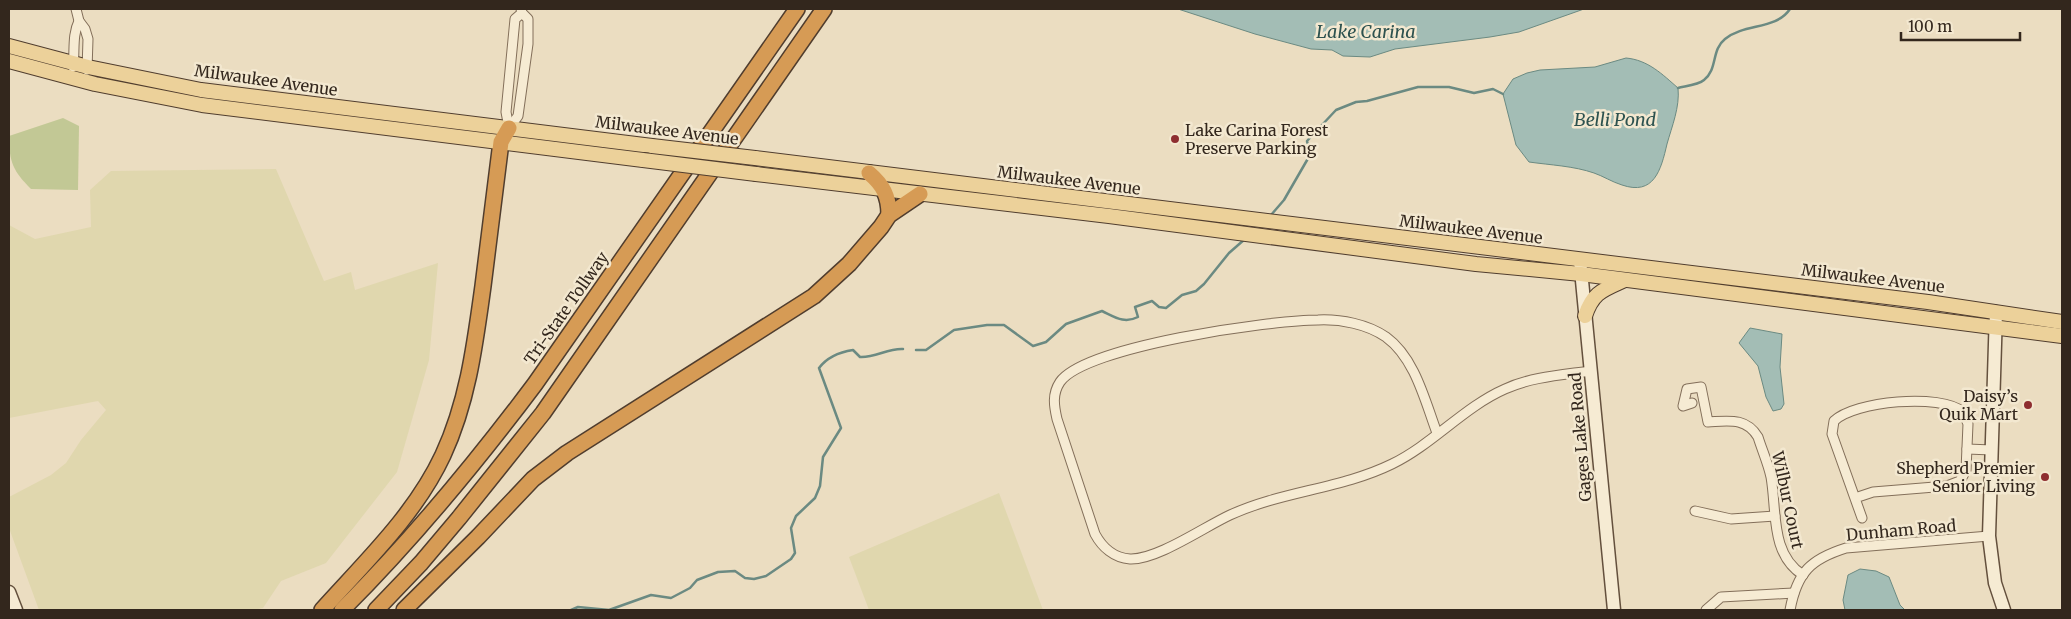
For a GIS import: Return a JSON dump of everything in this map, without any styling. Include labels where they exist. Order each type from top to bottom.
[{"type":"highway","name":"Tri-State Tollway","points":[[342,610],[412,536],[505,424],[797,9]]},
{"type":"highway","points":[[376,610],[421,563],[544,413],[824,9]]},
{"type":"highway","points":[[322,610],[401,522],[438,464],[456,426],[466,394],[474,353],[501,142],[508,128]]},
{"type":"highway","points":[[869,173],[885,190],[889,215]]},
{"type":"highway","points":[[404,610],[478,537],[533,479],[600,432],[814,296],[854,258],[889,215],[920,194]]},
{"type":"main road","name":"Milwaukee Avenue","points":[[9,46],[81,65],[211,91],[755,158],[1580,267],[1919,301],[2062,322]]},
{"type":"main road","name":"Milwaukee Avenue","points":[[9,61],[79,80],[211,106],[1476,264],[1580,267],[1625,280],[2062,336]]},
{"type":"main road","points":[[1585,316],[1598,292],[1625,280]]},
{"type":"street","points":[[76,9],[79,21],[85,29],[88,39],[79,80]]},
{"type":"street","points":[[522,11],[528,19],[528,44],[518,116],[508,128],[506,112],[515,19],[522,11]]},
{"type":"street","points":[[79,21],[74,31],[81,65],[79,80]]},
{"type":"street","name":"Gages Lake Road","points":[[1580,267],[1614,610]]},
{"type":"street","points":[[1996,312],[1989,536],[1992,564],[2004,610]]},
{"type":"street","points":[[1437,433],[1418,383],[1404,355],[1389,339],[1368,328],[1343,322],[1298,321],[1160,341],[1129,349],[1082,366],[1068,374],[1055,390],[1056,419],[1095,534],[1100,543],[1118,556],[1138,558],[1150,556],[1231,514],[1268,500],[1356,478],[1392,464],[1409,454],[1463,414],[1505,389],[1543,378],[1590,371]]},
{"type":"street","name":"Wilbur Court","points":[[1692,403],[1683,406],[1686,389],[1701,387],[1708,422],[1734,420],[1745,423],[1754,430],[1768,467],[1782,553],[1791,566],[1803,575]]},
{"type":"street","points":[[1855,498],[1873,492],[1947,486],[1960,481],[1966,470],[1967,418],[1958,407],[1950,404],[1907,400],[1884,403],[1844,414],[1834,422],[1832,434],[1862,518]]},
{"type":"street","points":[[1967,449],[1992,450]]},
{"type":"street","points":[[1695,511],[1731,519],[1775,516]]},
{"type":"street","name":"Dunham Road","points":[[1790,610],[1794,593],[1809,565],[1826,554],[1846,548],[1989,536]]},
{"type":"street","points":[[9,592],[16,610]]},
{"type":"street","points":[[1706,610],[1721,597],[1794,593]]},
{"type":"shaded area","points":[[276,169],[324,281],[351,272],[355,290],[438,263],[429,360],[397,472],[326,563],[281,581],[263,608],[252,610],[39,610],[9,528],[9,497],[51,475],[66,463],[81,440],[106,410],[98,401],[9,418],[9,225],[35,239],[91,227],[90,190],[111,171]]},
{"type":"shaded area","points":[[999,493],[1043,610],[869,610],[849,557]]},
{"type":"green space","points":[[97,76],[393,119],[393,122],[355,119],[200,99]]},
{"type":"green space","points":[[63,118],[79,126],[78,190],[31,189],[13,166],[9,136]]},
{"type":"water","name":"Lake Carina","points":[[1178,9],[1584,9],[1519,32],[1395,49],[1370,57],[1343,56],[1332,50],[1311,49],[1255,34]]},
{"type":"water","name":"Belli Pond","points":[[1626,58],[1648,65],[1678,88],[1678,102],[1662,163],[1659,171],[1649,184],[1642,187],[1633,187],[1618,184],[1597,174],[1570,167],[1529,162],[1516,145],[1503,94],[1513,79],[1540,70],[1595,67]]},
{"type":"water","points":[[1750,328],[1782,334],[1780,367],[1784,404],[1781,409],[1773,411],[1766,397],[1758,366],[1739,343]]},
{"type":"water","points":[[1860,569],[1876,571],[1889,577],[1900,605],[1905,610],[1845,610],[1843,600],[1848,575]]},
{"type":"waterway","points":[[1678,88],[1699,83],[1708,76],[1718,48],[1725,39],[1733,34],[1769,24],[1784,16],[1790,9]]},
{"type":"waterway","points":[[1271,215],[1284,200],[1310,155],[1307,141],[1336,110],[1356,102],[1367,101],[1418,87],[1449,87],[1474,93],[1493,89],[1503,94]]},
{"type":"waterway","points":[[916,350],[926,350],[954,330],[987,325],[1004,325],[1033,346],[1046,342],[1066,324],[1102,311],[1120,319],[1128,320],[1138,317],[1135,307],[1152,301],[1159,307],[1166,308],[1182,295],[1196,291],[1229,253],[1245,239]]},
{"type":"waterway","points":[[571,610],[578,607],[609,610],[651,595],[671,598],[690,588],[697,580],[718,572],[735,571],[745,578],[754,579],[766,576],[791,559],[795,553],[791,528],[796,516],[815,498],[820,486],[823,457],[841,428],[819,368],[839,353],[853,350],[860,357],[866,357],[903,349]]},
{"type":"place","name":"Lake Carina Forest Preserve Parking","points":[[1175,139]]},
{"type":"place","name":"Daisy’s Quik Mart","points":[[2028,405]]},
{"type":"place","name":"Shepherd Premier Senior Living","points":[[2045,477]]}]
